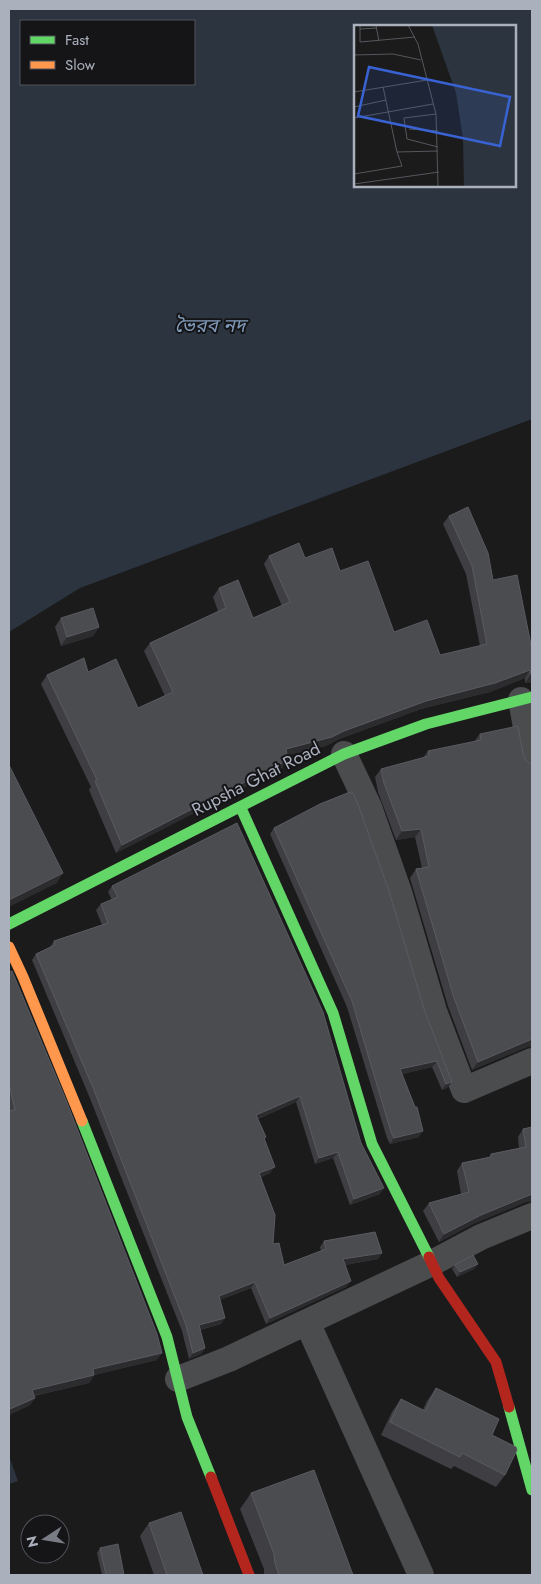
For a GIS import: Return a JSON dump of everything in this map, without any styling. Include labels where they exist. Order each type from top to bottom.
[{"type":"street","name":"Rupsha Ghat Road","points":[[9,924],[344,754],[426,724],[527,699]]},
{"type":"street","points":[[527,699],[532,760]]},
{"type":"street","points":[[344,754],[369,807],[399,892],[434,1011],[464,1090],[532,1061]]},
{"type":"street","points":[[240,808],[333,1013],[372,1144],[439,1278],[496,1362],[532,1490]]},
{"type":"street","points":[[9,948],[75,1102],[167,1337],[187,1417],[249,1575]]},
{"type":"street","points":[[178,1379],[229,1359],[432,1263],[481,1236],[532,1216]]},
{"type":"street","points":[[307,1322],[421,1575]]},
{"type":"water","name":"ভৈরব নদ","points":[[9,9],[532,9],[532,419],[80,588],[9,632]]},
{"type":"water","points":[[9,1456],[18,1481],[9,1484]]},
{"type":"building","points":[[468,507],[488,553],[493,580],[517,575],[532,650],[532,674],[530,670],[495,683],[426,701],[332,737],[286,749],[288,760],[122,845],[95,781],[97,780],[47,675],[84,658],[88,672],[116,659],[138,708],[173,692],[150,643],[226,608],[219,588],[238,580],[253,618],[290,602],[269,556],[299,543],[305,558],[332,548],[340,571],[368,561],[394,632],[427,620],[440,655],[487,644],[472,566],[449,516]]},
{"type":"building","points":[[93,608],[99,627],[67,637],[61,618]]},
{"type":"building","points":[[518,726],[523,754],[526,761],[532,765],[532,1039],[478,1062],[454,998],[416,869],[429,867],[421,829],[402,831],[384,783],[381,769],[429,756],[428,751],[481,740],[480,734]]},
{"type":"building","points":[[9,765],[63,873],[9,900]]},
{"type":"building","points":[[350,792],[351,794],[353,793],[359,807],[389,891],[424,1009],[452,1082],[446,1084],[437,1061],[400,1069],[415,1107],[417,1107],[423,1131],[394,1138],[352,1001],[274,828],[320,804]]},
{"type":"building","points":[[237,823],[323,1012],[361,1143],[384,1188],[354,1199],[338,1152],[319,1158],[300,1096],[256,1115],[266,1137],[264,1138],[275,1167],[259,1173],[275,1215],[273,1244],[279,1243],[284,1265],[326,1249],[324,1241],[375,1232],[382,1253],[343,1259],[351,1281],[270,1318],[255,1282],[219,1296],[225,1318],[199,1325],[205,1348],[193,1353],[186,1325],[94,1090],[36,954],[55,945],[54,941],[108,923],[101,904],[118,897],[112,886]]},
{"type":"building","points":[[12,971],[66,1100],[157,1334],[162,1353],[93,1369],[94,1375],[32,1390],[35,1398],[10,1409],[9,1111],[15,1110],[9,1084],[9,972]]},
{"type":"building","points":[[532,1127],[532,1194],[481,1215],[444,1234],[429,1203],[469,1192],[462,1163],[491,1157],[491,1154],[526,1147],[523,1129]]},
{"type":"building","points":[[473,1255],[478,1264],[460,1272],[455,1265]]},
{"type":"building","points":[[436,1388],[499,1419],[492,1435],[516,1447],[517,1450],[505,1475],[462,1453],[460,1457],[390,1422],[401,1399],[425,1411]]},
{"type":"building","points":[[314,1470],[353,1575],[279,1575],[274,1554],[251,1493]]},
{"type":"building","points":[[181,1512],[203,1575],[167,1575],[149,1523]]},
{"type":"building","points":[[118,1544],[124,1575],[106,1575],[100,1548]]},
{"type":"traffic: fast","points":[[9,924],[344,754],[426,724],[532,697]]},
{"type":"traffic: fast","points":[[241,808],[333,1013],[372,1144],[429,1257]]},
{"type":"traffic: fast","points":[[82,1121],[167,1337],[187,1417],[211,1477]]},
{"type":"traffic: fast","points":[[509,1407],[532,1490]]},
{"type":"traffic: slow","points":[[9,947],[82,1121]]},
{"type":"traffic: jam","points":[[429,1257],[439,1278],[496,1362],[509,1407]]},
{"type":"traffic: jam","points":[[211,1477],[249,1575]]}]
